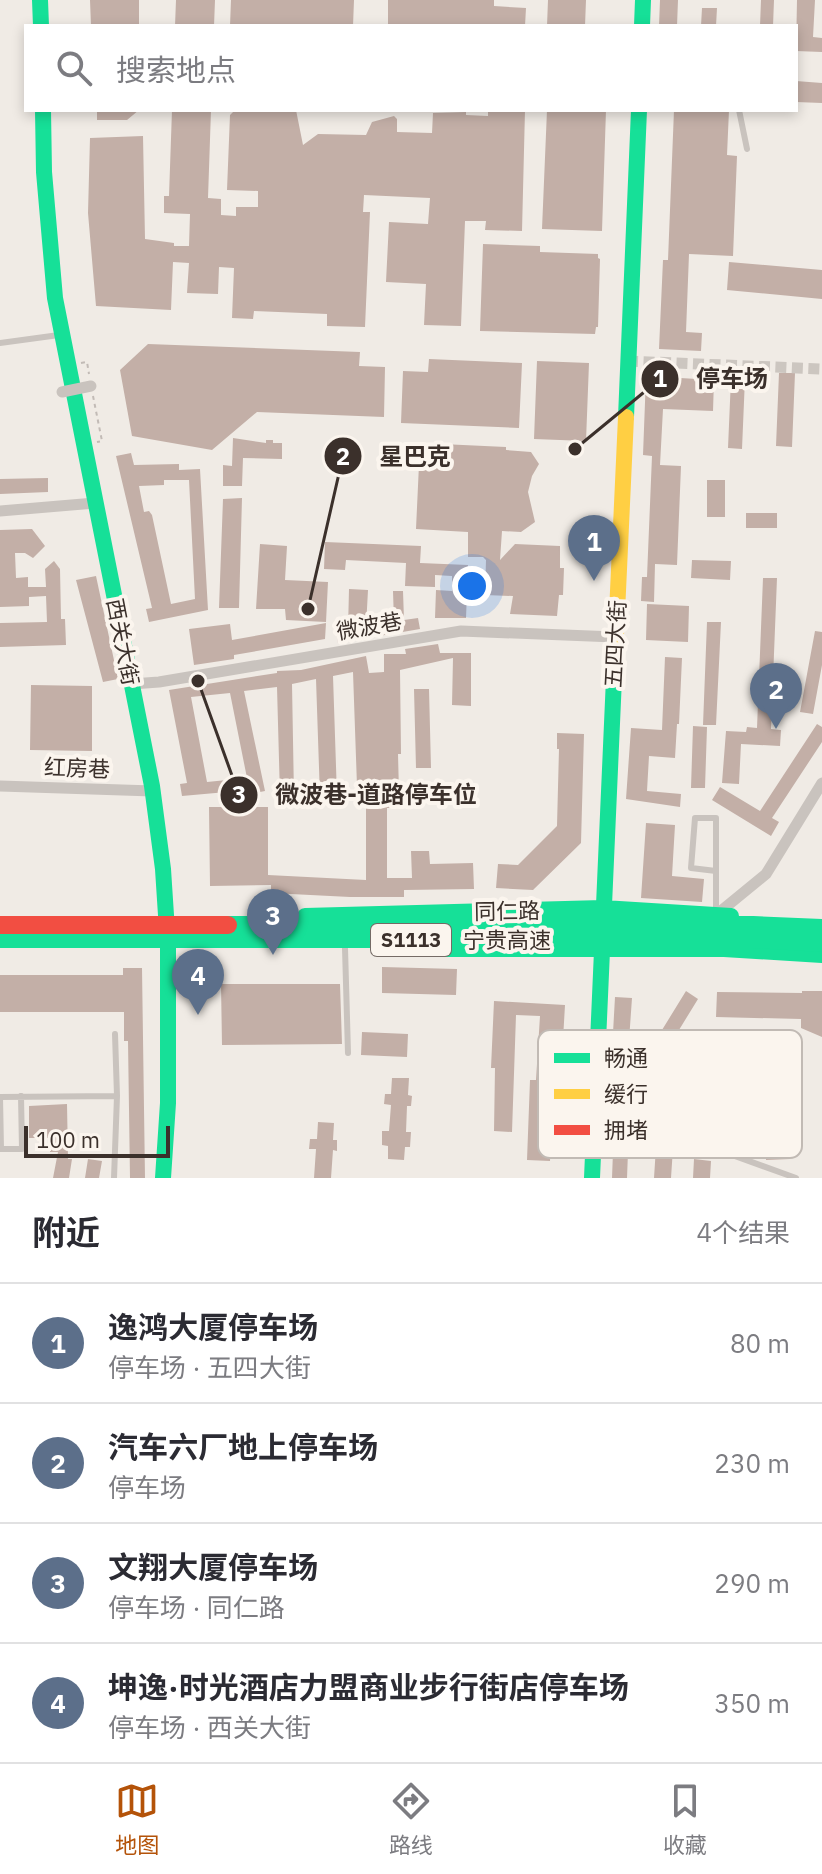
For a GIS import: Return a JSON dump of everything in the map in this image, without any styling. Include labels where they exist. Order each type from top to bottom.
[{"type":"main road","points":[[40,0],[41,24]]},
{"type":"main road","points":[[642,24],[643,0]]},
{"type":"main road","name":"西关大街","points":[[43,112],[44,172],[55,298],[153,791],[168,946],[168,1103],[163,1178]]},
{"type":"main road","name":"五四大街","points":[[599,1030],[639,112]]},
{"type":"main road","name":"同仁路","points":[[0,916],[167,919],[603,908],[822,920]]},
{"type":"main road","name":"宁贵高速","points":[[0,925],[753,925],[822,928]]},
{"type":"main road","name":"宁贵高速","points":[[0,939],[753,939],[822,943]]},
{"type":"main road","name":"同仁路","points":[[0,949],[168,946],[602,951],[724,949],[822,955]]},
{"type":"main road","name":"五四大街","points":[[592,1178],[593,1158]]},
{"type":"street","points":[[62,392],[91,386]]},
{"type":"street","points":[[0,511],[95,503]]},
{"type":"street","name":"微波巷","points":[[132,684],[461,631],[615,637]]},
{"type":"street","points":[[716,915],[766,874],[822,783]]},
{"type":"street","name":"红房巷","points":[[0,786],[153,791]]},
{"type":"lane","points":[[739,112],[747,149]]},
{"type":"lane","points":[[0,343],[62,334]]},
{"type":"lane","points":[[716,871],[691,868],[695,818],[716,818],[716,871],[716,915]]},
{"type":"lane","points":[[345,948],[348,1053]]},
{"type":"lane","points":[[114,1178],[117,1096],[115,1034]]},
{"type":"lane","points":[[21,1096],[22,1149],[1,1149],[0,1097],[21,1096],[117,1096]]},
{"type":"lane","points":[[741,1158],[796,1178]]},
{"type":"path","points":[[68,365],[87,362],[102,441],[84,446]]},
{"type":"building","points":[[90,0],[139,0],[139,24],[91,24]]},
{"type":"building","points":[[176,0],[215,0],[214,24],[175,24]]},
{"type":"building","points":[[231,0],[354,0],[353,24],[230,24]]},
{"type":"building","points":[[388,0],[494,0],[494,6],[526,8],[525,24],[388,24]]},
{"type":"building","points":[[548,0],[586,0],[585,24],[547,24]]},
{"type":"building","points":[[660,0],[678,0],[677,24],[659,24]]},
{"type":"building","points":[[761,0],[774,0],[773,24],[760,24]]},
{"type":"building","points":[[797,0],[815,0],[813,37],[822,38],[822,52],[798,51]]},
{"type":"building","points":[[702,8],[717,8],[716,24],[701,24]]},
{"type":"building","points":[[798,81],[822,83],[822,103],[798,102]]},
{"type":"building","points":[[97,112],[137,112],[127,120],[97,120]]},
{"type":"building","points":[[172,112],[211,112],[208,198],[221,199],[221,215],[236,216],[236,207],[258,207],[258,191],[227,190],[230,115],[233,112],[296,112],[303,145],[318,134],[366,135],[372,122],[394,116],[397,132],[432,133],[433,113],[466,112],[466,115],[488,116],[488,112],[525,112],[522,231],[485,230],[486,221],[465,221],[461,326],[424,325],[426,284],[386,282],[389,222],[428,224],[430,198],[364,195],[363,212],[370,212],[365,327],[327,326],[327,314],[254,311],[253,319],[232,318],[234,268],[219,267],[218,294],[187,293],[189,263],[173,262],[171,310],[96,306],[88,213],[90,138],[143,136],[145,239],[189,246],[190,214],[164,213],[164,196],[169,196]]},
{"type":"building","points":[[547,112],[606,112],[602,231],[542,229]]},
{"type":"building","points":[[674,112],[729,112],[727,155],[737,156],[733,256],[689,254],[686,332],[702,333],[701,351],[659,349],[663,260],[668,260]]},
{"type":"building","points":[[483,244],[540,246],[540,252],[598,254],[598,327],[595,334],[480,331]]},
{"type":"building","points":[[729,262],[822,270],[822,299],[727,290]]},
{"type":"building","points":[[148,344],[360,352],[359,366],[385,367],[384,417],[257,412],[212,450],[132,436],[120,370]]},
{"type":"building","points":[[429,359],[522,363],[519,428],[401,423],[403,371],[428,372]]},
{"type":"building","points":[[537,361],[589,363],[586,441],[534,439]]},
{"type":"building","points":[[779,373],[795,373],[792,447],[776,446]]},
{"type":"building","points":[[646,376],[714,380],[713,411],[663,409],[660,465],[681,466],[677,565],[655,564],[654,602],[641,601],[642,577],[647,577],[652,456],[643,455]]},
{"type":"building","points":[[731,378],[745,378],[742,449],[728,448]]},
{"type":"building","points":[[233,438],[282,443],[282,459],[243,458],[242,486],[223,486],[223,465],[232,466]]},
{"type":"building","points":[[420,443],[506,447],[506,450],[531,452],[539,464],[528,492],[535,522],[521,532],[502,531],[500,560],[515,544],[560,546],[560,568],[564,568],[563,595],[559,595],[557,616],[510,614],[513,596],[485,595],[486,560],[483,557],[468,557],[468,532],[416,529]]},
{"type":"building","points":[[131,453],[134,465],[179,464],[179,470],[200,469],[208,610],[149,622],[146,609],[152,608],[116,456]],"holes":[[[164,480],[189,480],[195,599],[171,604],[152,515],[149,511],[144,512],[139,486],[164,485]]]},
{"type":"building","points":[[48,478],[48,492],[0,494],[0,479]]},
{"type":"building","points":[[707,480],[725,480],[725,517],[707,517]]},
{"type":"building","points":[[242,498],[239,608],[219,608],[223,499]]},
{"type":"building","points":[[746,513],[777,513],[777,528],[746,528]]},
{"type":"building","points":[[32,529],[45,546],[33,558],[25,553],[15,553],[16,578],[28,577],[28,587],[46,587],[45,569],[54,561],[60,569],[61,619],[65,619],[66,645],[0,647],[0,623],[47,622],[46,596],[29,597],[29,606],[0,607],[0,530]]},
{"type":"building","points":[[325,542],[421,546],[420,563],[468,565],[466,618],[435,618],[436,590],[452,591],[452,576],[435,575],[435,587],[405,586],[406,563],[346,560],[345,570],[324,569]]},
{"type":"building","points":[[260,544],[287,546],[285,580],[328,582],[326,622],[286,620],[285,609],[256,609]]},
{"type":"building","points":[[692,560],[731,561],[730,580],[691,578]]},
{"type":"building","points":[[96,576],[118,679],[103,682],[76,580]]},
{"type":"building","points":[[763,578],[777,578],[771,729],[781,730],[780,746],[741,744],[739,784],[722,783],[726,731],[746,732],[747,727],[757,728]]},
{"type":"building","points":[[349,589],[368,590],[366,627],[394,622],[393,591],[403,591],[404,620],[418,618],[420,629],[338,643],[336,632],[348,630]]},
{"type":"building","points":[[647,604],[689,606],[688,642],[646,640]]},
{"type":"building","points":[[707,622],[721,622],[716,725],[703,725]]},
{"type":"building","points":[[326,623],[325,639],[194,665],[189,629],[230,624],[232,640]]},
{"type":"building","points":[[815,631],[822,632],[822,665],[813,714],[800,712]]},
{"type":"building","points":[[438,644],[440,653],[471,653],[471,706],[452,705],[453,658],[400,670],[399,792],[404,792],[404,808],[387,808],[387,878],[412,878],[411,851],[429,851],[430,864],[473,863],[474,889],[404,890],[404,897],[350,897],[271,893],[271,885],[210,886],[209,807],[268,807],[268,875],[366,880],[366,786],[357,786],[353,672],[333,676],[337,796],[320,797],[316,679],[292,684],[294,796],[280,796],[277,687],[244,691],[265,791],[182,796],[180,784],[187,783],[169,690],[277,671],[301,670],[366,656],[369,673],[384,672],[384,654],[406,654],[405,649]],"holes":[[[230,693],[247,778],[207,782],[191,697]]]},
{"type":"building","points":[[665,657],[682,658],[675,758],[649,756],[647,791],[681,794],[680,807],[626,799],[631,728],[662,730]]},
{"type":"building","points":[[31,685],[92,686],[92,751],[30,750]]},
{"type":"building","points":[[414,689],[429,689],[431,768],[416,768]]},
{"type":"building","points":[[817,724],[822,727],[822,742],[772,818],[779,822],[771,836],[712,800],[720,787],[760,811]]},
{"type":"building","points":[[693,726],[707,727],[705,788],[691,788]]},
{"type":"building","points":[[557,733],[584,734],[581,843],[533,890],[496,888],[498,864],[518,865],[557,826]]},
{"type":"building","points":[[646,823],[675,825],[672,876],[704,879],[702,902],[641,898]]},
{"type":"building","points":[[382,967],[457,969],[456,995],[382,993]]},
{"type":"building","points":[[123,968],[142,968],[145,1178],[130,1178],[128,1041],[124,1041],[124,1012],[0,1012],[0,975],[123,975]]},
{"type":"building","points":[[221,984],[340,984],[342,1044],[222,1045]]},
{"type":"building","points":[[686,991],[698,999],[679,1030],[662,1030]]},
{"type":"building","points":[[822,991],[822,1037],[801,1028],[801,1019],[716,1017],[717,992]]},
{"type":"building","points":[[615,997],[632,998],[630,1030],[613,1030]]},
{"type":"building","points":[[494,1001],[565,1005],[564,1030],[539,1030],[540,1016],[516,1015],[512,1132],[494,1131],[495,1068],[491,1068]]},
{"type":"building","points":[[362,1032],[408,1034],[407,1057],[361,1055]]},
{"type":"building","points":[[538,1048],[538,1158],[550,1158],[550,1161],[527,1160],[530,1080],[536,1080]]},
{"type":"building","points":[[392,1078],[409,1078],[408,1095],[412,1096],[411,1106],[407,1106],[406,1132],[411,1132],[410,1147],[405,1147],[404,1160],[388,1159],[388,1146],[382,1145],[382,1131],[389,1131],[391,1105],[384,1104],[385,1094],[391,1094]]},
{"type":"building","points":[[67,1104],[68,1159],[72,1159],[69,1178],[53,1178],[58,1152],[50,1152],[50,1138],[29,1138],[29,1106]]},
{"type":"building","points":[[318,1122],[334,1123],[333,1140],[337,1140],[337,1151],[333,1150],[331,1178],[314,1178],[316,1149],[309,1149],[310,1139],[317,1139]]},
{"type":"building","points":[[613,1158],[628,1158],[627,1178],[612,1178]]},
{"type":"building","points":[[655,1158],[672,1158],[671,1178],[654,1178]]},
{"type":"building","points":[[88,1159],[102,1161],[99,1178],[85,1178]]},
{"type":"building","points":[[694,1159],[711,1161],[710,1178],[693,1178]]},
{"type":"tunnel","points":[[627,361],[822,369]]},
{"type":"traffic: fast","points":[[40,0],[41,24]]},
{"type":"traffic: fast","points":[[642,24],[643,0]]},
{"type":"traffic: fast","points":[[43,112],[44,172],[55,298],[152,786],[163,869],[168,946],[168,1103],[163,1178]]},
{"type":"traffic: fast","points":[[626,417],[639,112]]},
{"type":"traffic: fast","points":[[599,1030],[614,678]]},
{"type":"traffic: fast","points":[[305,916],[603,908],[731,916]]},
{"type":"traffic: fast","points":[[228,925],[753,925],[822,928]]},
{"type":"traffic: fast","points":[[0,939],[753,939],[822,943]]},
{"type":"traffic: fast","points":[[399,949],[724,949],[822,955]]},
{"type":"traffic: fast","points":[[592,1178],[593,1158]]},
{"type":"traffic: slow","points":[[614,678],[626,417]]},
{"type":"traffic: jam","points":[[0,925],[228,925]]},
{"type":"place","name":"停车场","points":[[575,449]]},
{"type":"place","name":"逸鸿大厦停车场","points":[[594,581]]},
{"type":"place","name":"星巴克","points":[[308,609]]},
{"type":"place","name":"微波巷-道路停车位","points":[[198,681]]},
{"type":"place","name":"汽车六厂地上停车场","points":[[776,729]]},
{"type":"place","name":"文翔大厦停车场","points":[[273,955]]},
{"type":"place","name":"坤逸·时光酒店力盟商业步行街店停车场","points":[[198,1015]]}]
